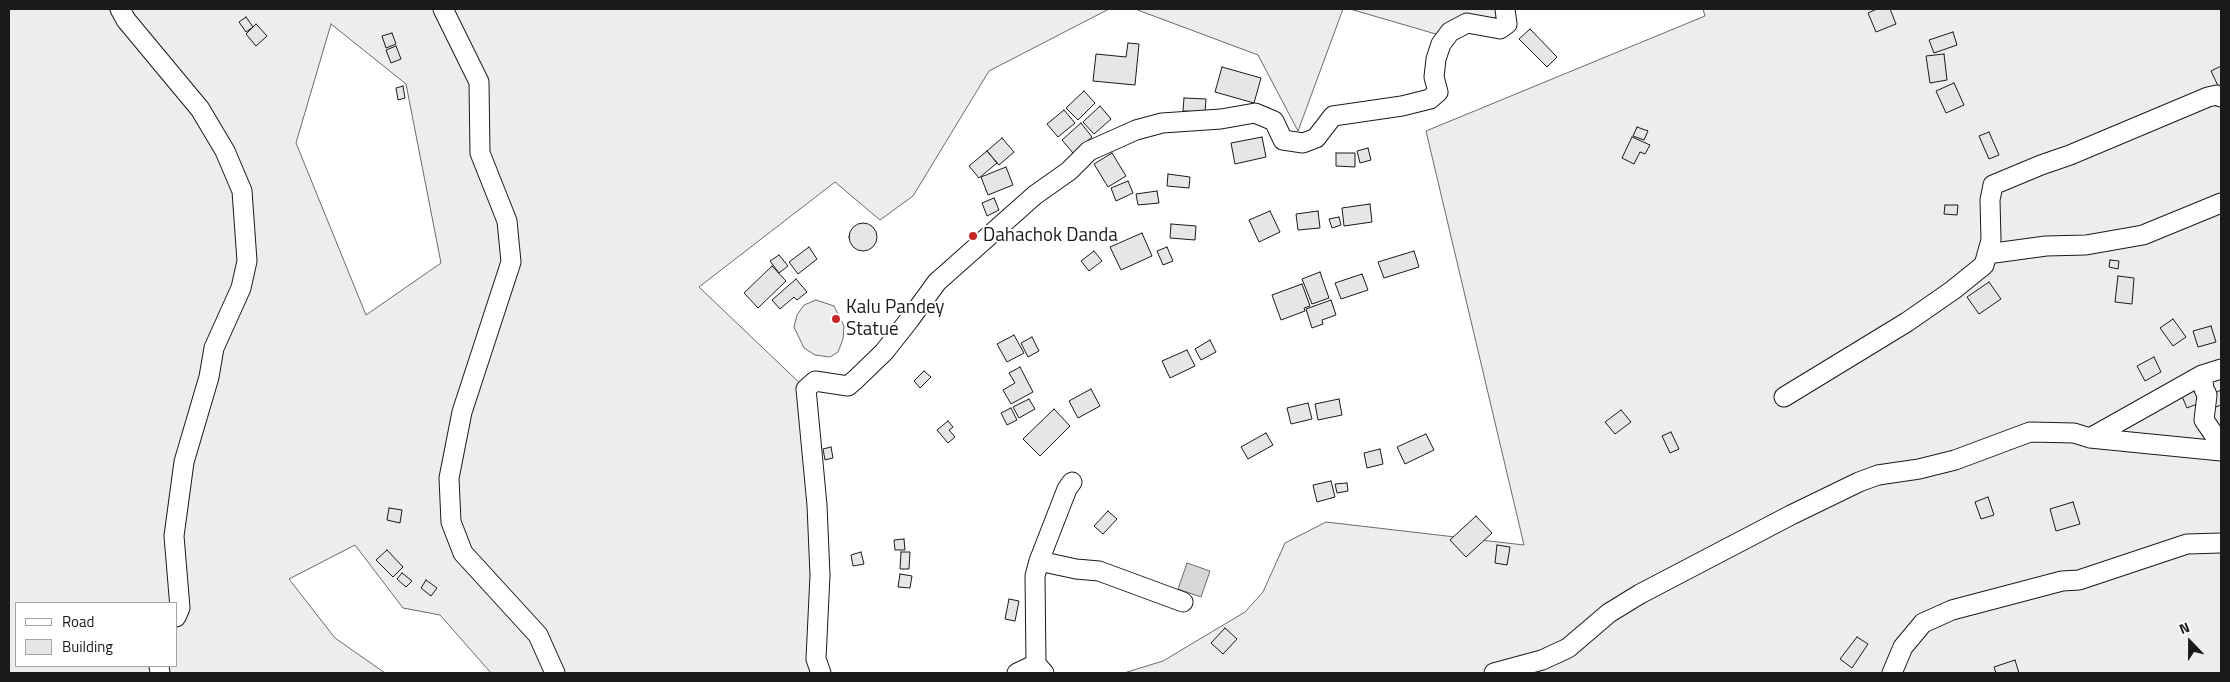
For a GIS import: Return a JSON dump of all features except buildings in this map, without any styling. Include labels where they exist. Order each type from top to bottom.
[{"type":"street","points":[[120,9],[126,20],[200,109],[225,152],[242,191],[247,261],[241,288],[214,348],[209,376],[184,462],[174,536],[180,608],[178,612]]},
{"type":"street","points":[[443,9],[479,82],[480,154],[507,221],[511,262],[462,412],[449,478],[451,522],[463,553],[538,634],[556,673]]},
{"type":"street","points":[[821,673],[816,659],[820,575],[817,505],[806,389],[815,382],[848,386],[884,352],[936,282],[1035,195],[1069,171],[1089,151],[1136,130],[1162,123],[1221,119],[1255,113],[1274,121],[1283,140],[1302,143],[1316,138],[1333,116],[1402,106],[1430,99],[1438,92],[1434,77],[1436,58],[1441,44],[1450,32],[1467,23],[1500,29],[1507,24],[1505,9]]},
{"type":"street","points":[[1784,396],[1907,322],[1946,295],[1984,265],[1991,240],[1990,200],[1993,185],[2041,165],[2070,156],[2208,96],[2217,95],[2221,98]]},
{"type":"street","points":[[1987,254],[2046,246],[2086,245],[2143,235],[2221,203]]},
{"type":"street","points":[[2090,438],[2202,375],[2221,369]]},
{"type":"street","points":[[1494,673],[1542,660],[1568,648],[1609,613],[1640,594],[1859,482],[1878,475],[1919,469],[1955,460],[2030,432],[2074,433],[2090,438],[2220,450],[2219,442],[2204,420],[2207,395],[2202,375]]},
{"type":"street","points":[[1017,673],[1040,669],[1036,576],[1039,560],[1067,489],[1072,482]]},
{"type":"street","points":[[1892,673],[1903,647],[1923,623],[1952,610],[2062,581],[2079,580],[2187,544],[2221,543]]},
{"type":"street","points":[[1039,560],[1076,569],[1099,571],[1182,602]]},
{"type":"shaded area","points":[[9,9],[1109,9],[989,71],[913,196],[880,220],[835,182],[699,287],[806,389],[821,673],[491,673],[440,615],[403,608],[355,545],[289,579],[335,638],[385,673],[9,673]],"holes":[[[331,24],[406,84],[441,263],[366,315],[296,143]]]},
{"type":"shaded area","points":[[1135,9],[1343,9],[1298,131],[1258,55]]},
{"type":"shaded area","points":[[1350,9],[1517,9],[1446,37]]},
{"type":"shaded area","points":[[1703,9],[2221,9],[2221,673],[1124,673],[1163,661],[1245,612],[1263,592],[1285,543],[1326,522],[1524,545],[1426,131],[1705,16]]},
{"type":"shaded area","points":[[816,300],[834,306],[844,326],[843,339],[838,352],[830,357],[815,355],[804,348],[794,327],[797,315],[804,305]]},
{"type":"shaded area","points":[[1187,563],[1210,571],[1201,597],[1178,589]]},
{"type":"place","name":"Dahachok Danda","points":[[973,236]]},
{"type":"place","name":"Kalu Pandey Statue","points":[[836,319]]}]
